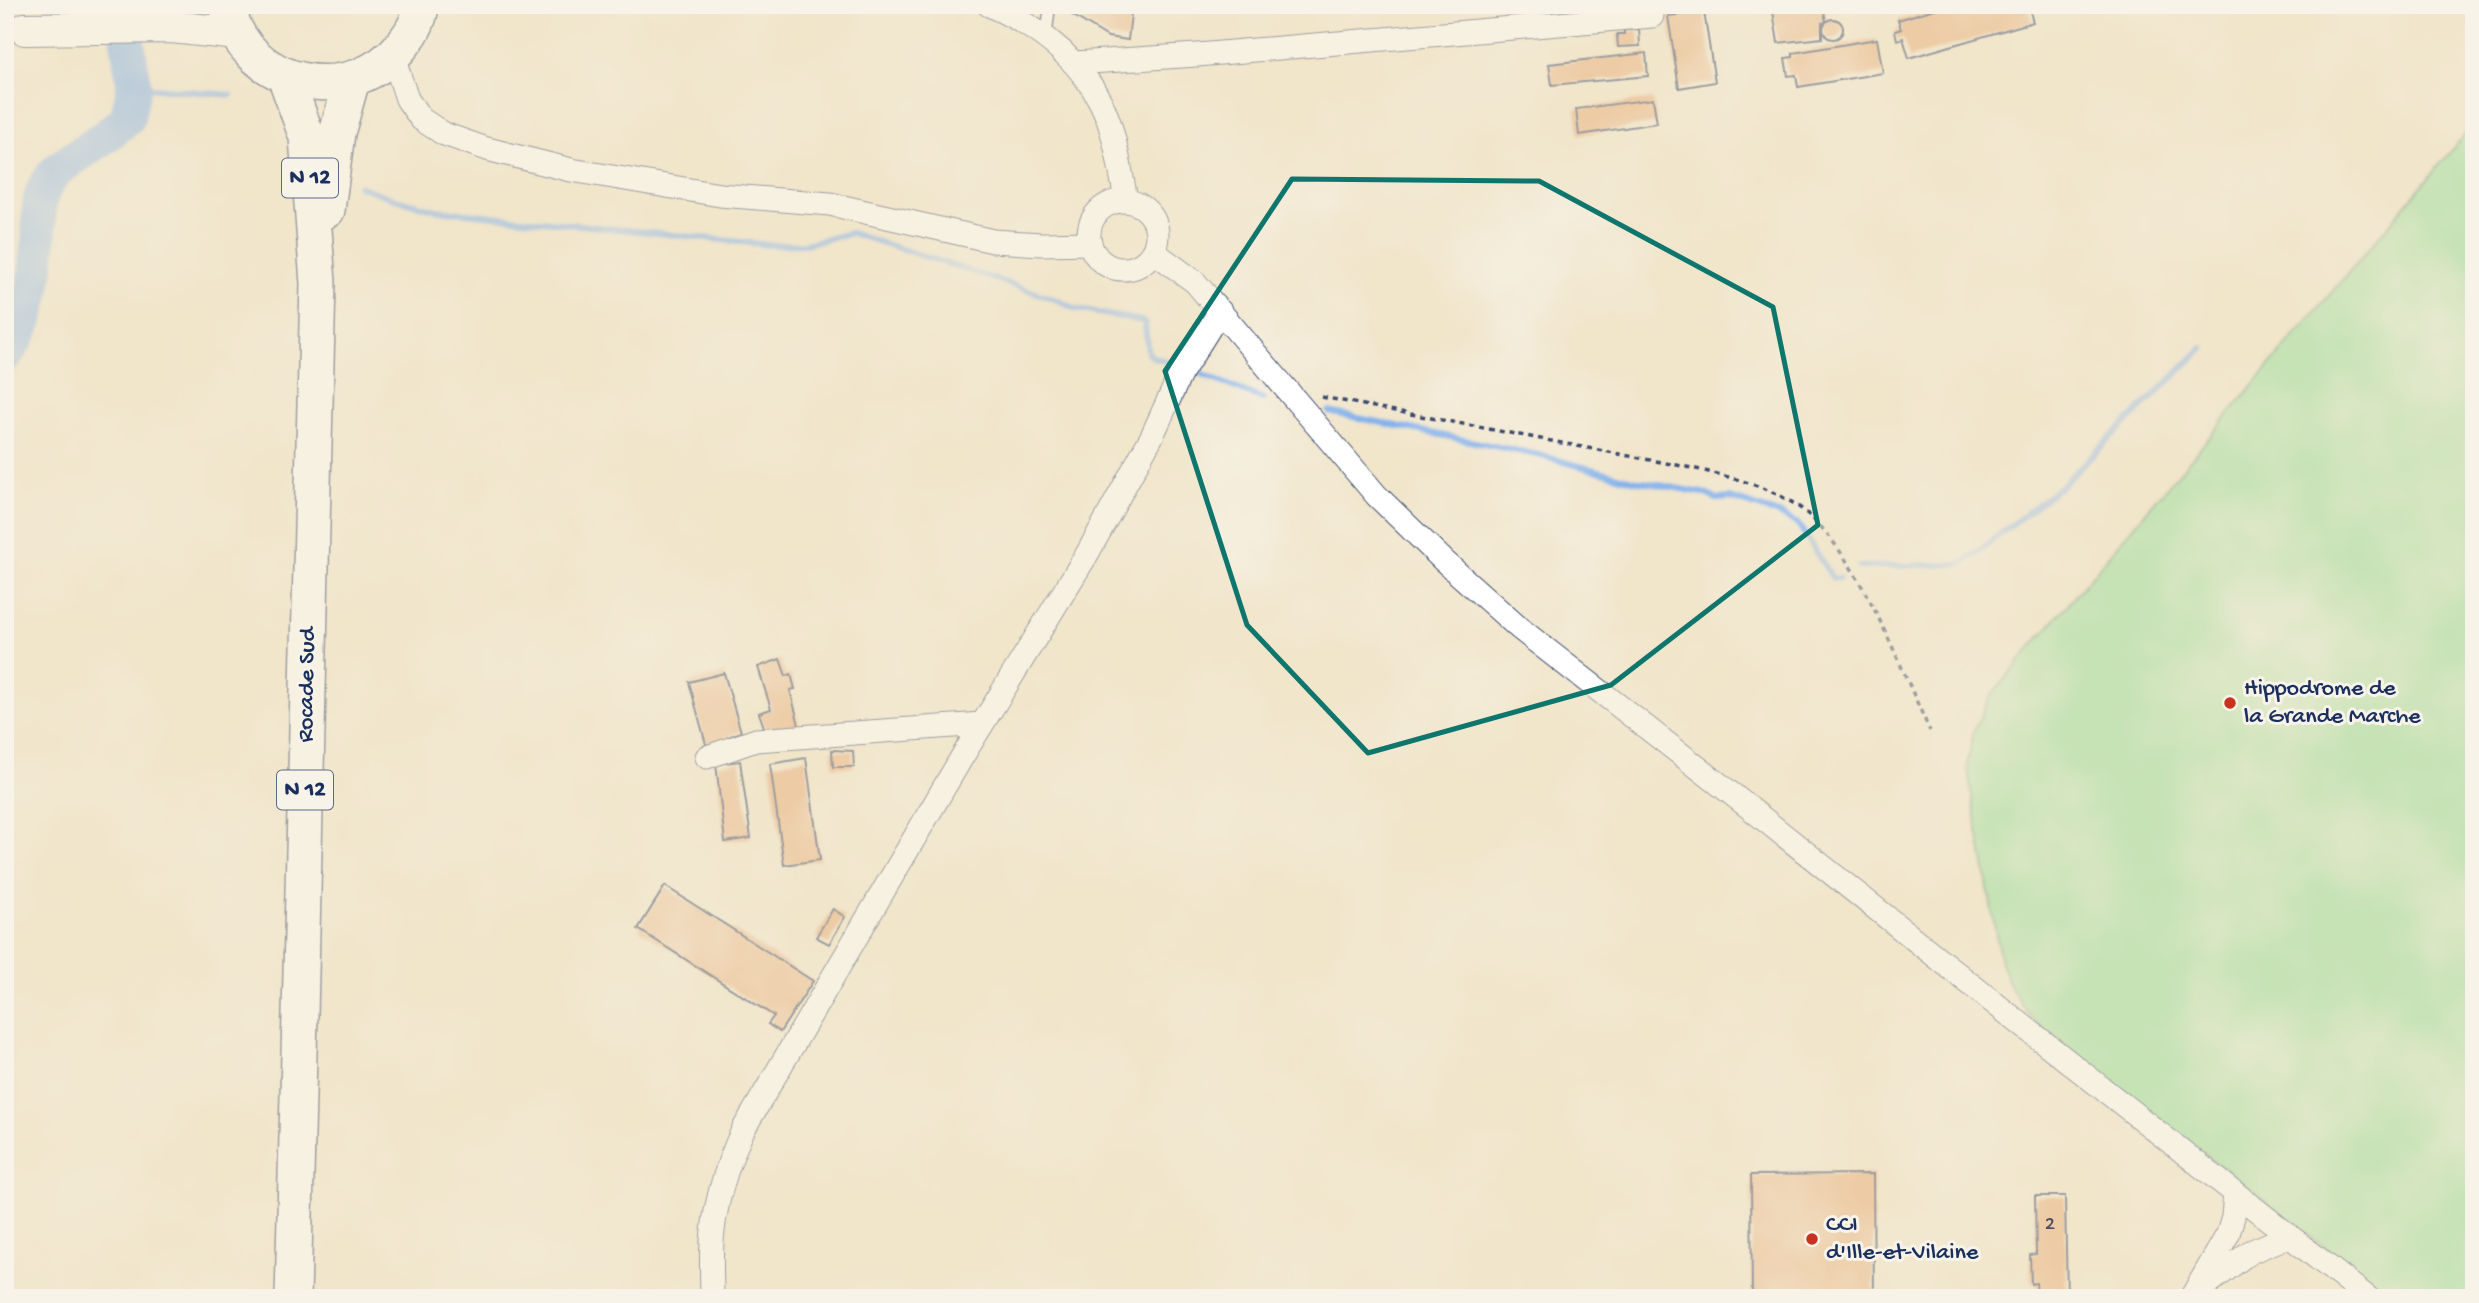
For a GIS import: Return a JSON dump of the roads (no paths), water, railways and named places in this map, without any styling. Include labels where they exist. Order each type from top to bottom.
[{"type":"main road","points":[[232,20],[258,59],[285,76],[318,84],[352,80],[374,71],[393,57],[410,36],[423,7]]},
{"type":"main road","name":"Rocade Sud","points":[[285,76],[307,137],[318,283],[293,1298]]},
{"type":"main road","name":"Rocade Sud","points":[[318,283],[337,133],[352,80]]},
{"type":"street","points":[[15,30],[101,5]]},
{"type":"street","points":[[989,5],[1017,18],[1075,63],[1101,102],[1116,150],[1126,200]]},
{"type":"street","points":[[1075,63],[1652,16]]},
{"type":"street","points":[[15,30],[172,27],[232,20]]},
{"type":"street","points":[[393,57],[407,99],[421,119],[444,134],[486,149],[571,170],[720,195],[830,204],[993,241],[1090,243]]},
{"type":"street","points":[[1126,200],[1145,208],[1155,222],[1158,240],[1154,252],[1139,266],[1128,269],[1104,264],[1095,255],[1090,243],[1089,229],[1093,218],[1105,205],[1126,200]]},
{"type":"street","points":[[1154,252],[1195,282],[1377,496],[1518,628],[1751,808],[2368,1298]]},
{"type":"street","points":[[712,1298],[713,1233],[720,1190],[732,1154],[760,1100],[982,724],[1086,556],[1152,436],[1180,375],[1220,312]]},
{"type":"street","points":[[707,757],[757,740],[982,724]]},
{"type":"street","points":[[2190,1296],[2228,1234],[2235,1193]]},
{"type":"street","points":[[2190,1296],[2250,1252],[2289,1236]]},
{"type":"lane","points":[[1046,39],[1051,5]]},
{"type":"waterway","points":[[5,355],[22,329],[31,300],[38,253],[39,207],[46,184],[60,168],[127,119],[134,86],[127,38]]},
{"type":"waterway","points":[[134,86],[231,95]]},
{"type":"waterway","points":[[359,186],[437,210],[770,245],[805,244],[851,233],[1004,282],[1076,309],[1142,321],[1145,324],[1148,353],[1170,362]]},
{"type":"waterway","points":[[1859,567],[1962,564],[2062,485],[2203,348]]},
{"type":"waterway","points":[[1203,375],[1263,399]]},
{"type":"waterway","points":[[1329,412],[1538,455],[1633,480],[1703,493],[1717,499],[1731,498],[1779,514],[1798,524],[1833,579],[1839,578]]},
{"type":"place","name":"Hippodrome de la Grande Marche","points":[[2230,703]]},
{"type":"place","name":"CCI d'Ille-et-Vilaine","points":[[1812,1239]]}]
